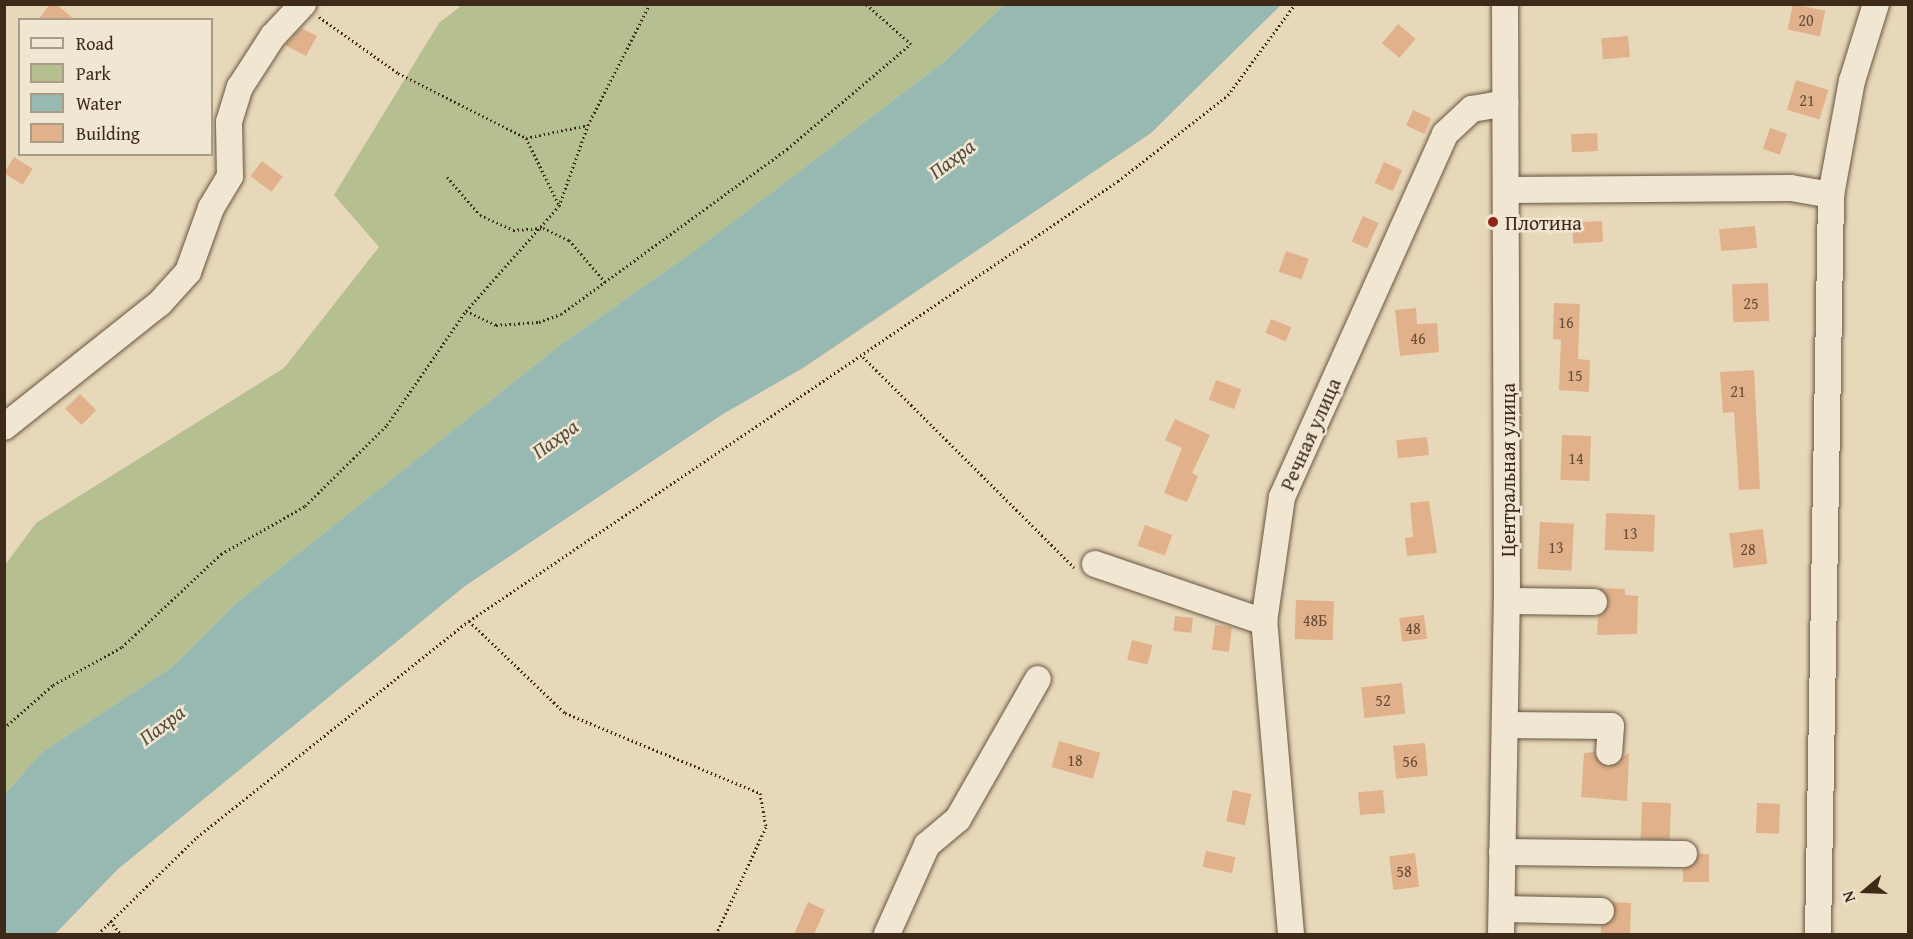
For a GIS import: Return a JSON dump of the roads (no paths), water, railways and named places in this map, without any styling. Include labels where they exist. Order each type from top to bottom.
[{"type":"street","name":"Центральная улица","points":[[1501,934],[1507,601],[1505,4]]},
{"type":"street","points":[[1818,934],[1832,195],[1852,81],[1876,4]]},
{"type":"street","points":[[4,427],[159,303],[188,272],[211,208],[230,176],[229,122],[240,87],[273,36],[303,5]]},
{"type":"street","name":"Речная улица","points":[[1291,934],[1264,622],[1282,497],[1445,134],[1472,109],[1505,103]]},
{"type":"street","points":[[1506,190],[1791,188],[1832,195]]},
{"type":"street","points":[[1095,564],[1264,622]]},
{"type":"street","points":[[1507,601],[1594,602]]},
{"type":"street","points":[[887,934],[927,845],[958,819],[1038,679]]},
{"type":"street","points":[[1506,726],[1611,726],[1609,752]]},
{"type":"street","points":[[1502,852],[1684,854]]},
{"type":"street","points":[[1502,909],[1601,911]]},
{"type":"water","name":"Пахра","points":[[1004,5],[1281,5],[1151,133],[803,368],[723,414],[465,586],[118,869],[55,934],[5,934],[5,794],[41,753],[172,667],[235,604],[559,346],[697,249],[945,61]]},
{"type":"place","name":"Плотина","points":[[1493,222]]}]
